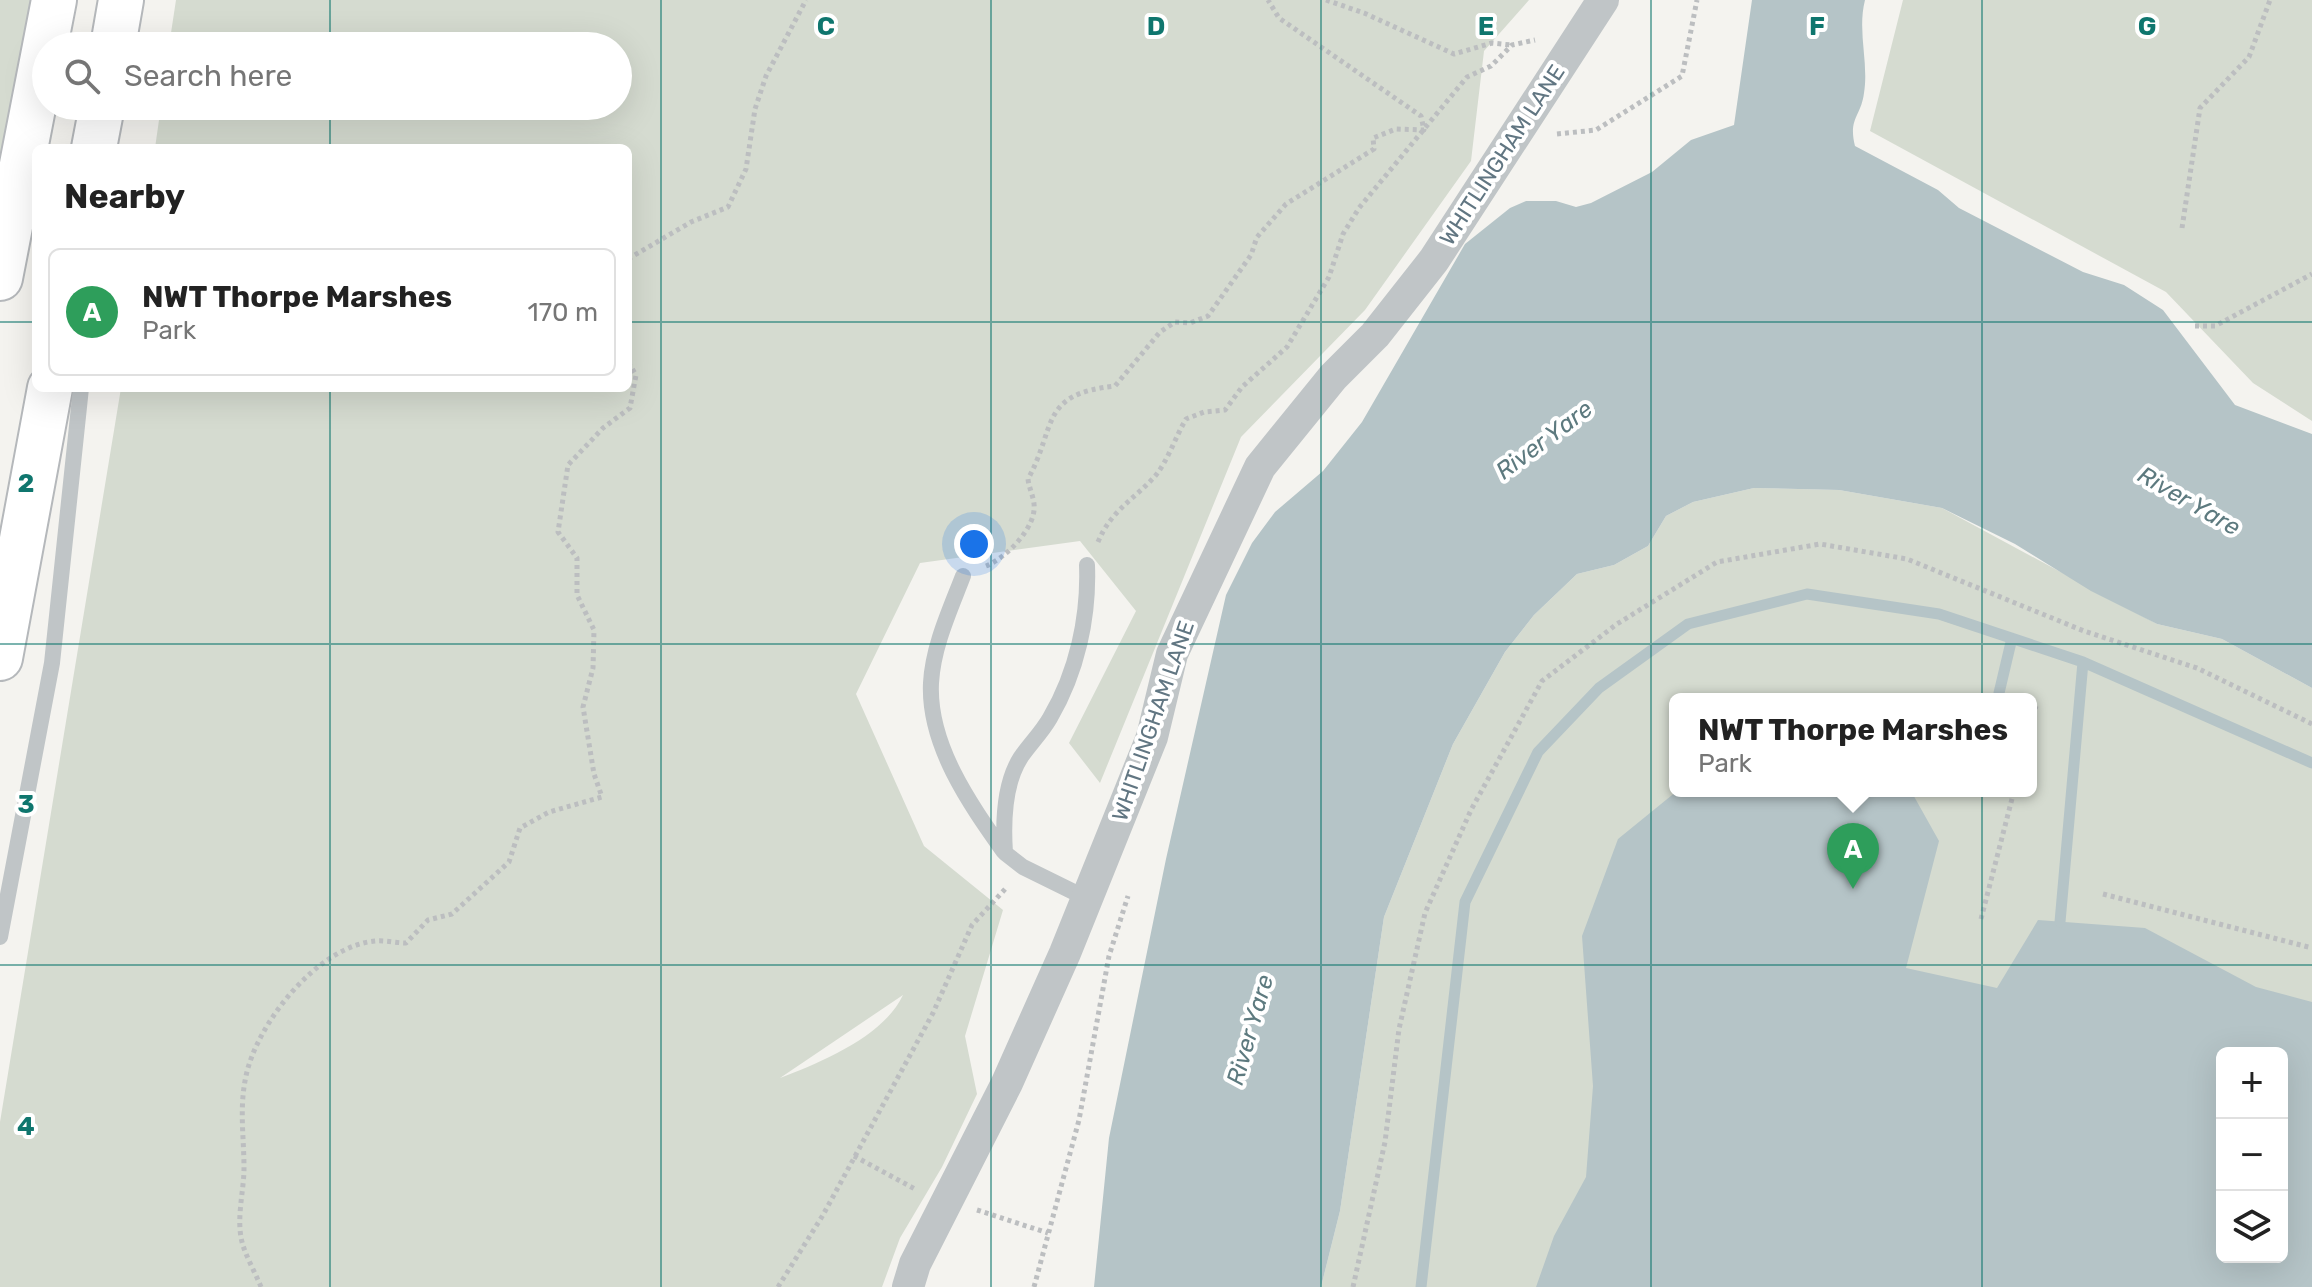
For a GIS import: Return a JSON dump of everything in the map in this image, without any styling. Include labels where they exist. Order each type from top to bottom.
[{"type":"highway","points":[[48,32],[54,0]]},
{"type":"highway","points":[[118,32],[122,0]]},
{"type":"highway","points":[[0,278],[32,113]]},
{"type":"highway","points":[[95,144],[99,120]]},
{"type":"highway","points":[[0,658],[49,392]]},
{"type":"street","name":"WHITLINGHAM LANE","points":[[908,1287],[915,1264],[1007,1083],[1088,899],[1152,737],[1172,654],[1260,467],[1333,377],[1375,335],[1434,260],[1603,0]]},
{"type":"lane","points":[[107,144],[110,120]]},
{"type":"lane","points":[[0,937],[52,663],[81,392]]},
{"type":"lane","points":[[1005,853],[1003,819],[1018,761],[1050,718],[1075,660],[1088,601],[1087,565]]},
{"type":"lane","points":[[963,576],[942,630],[931,684],[940,740],[967,800],[1005,853],[1023,867],[1088,899]]},
{"type":"path","points":[[632,257],[691,222],[728,207],[746,169],[755,109],[766,76],[806,0]]},
{"type":"path","points":[[1268,0],[1279,18],[1421,116],[1424,130]]},
{"type":"path","points":[[1326,0],[1364,13],[1454,54],[1492,43],[1512,45],[1550,38],[1575,43]]},
{"type":"path","points":[[1512,138],[1596,130],[1682,76],[1697,0]]},
{"type":"path","points":[[2182,228],[2200,108],[2249,57],[2270,0]]},
{"type":"path","points":[[1087,565],[1104,528],[1129,497],[1156,474],[1186,419],[1204,412],[1225,410],[1242,387],[1287,347],[1329,277],[1343,234],[1467,77],[1491,66],[1512,45]]},
{"type":"path","points":[[963,576],[999,561],[1029,529],[1035,505],[1028,479],[1039,460],[1047,424],[1060,407],[1080,390],[1115,386],[1160,332],[1175,322],[1190,323],[1208,316],[1251,255],[1257,237],[1286,204],[1366,156],[1374,149],[1373,138],[1396,129],[1424,130]]},
{"type":"path","points":[[2195,326],[2215,326],[2312,274]]},
{"type":"path","points":[[261,1287],[241,1240],[244,1170],[241,1117],[246,1076],[257,1038],[281,1002],[315,971],[346,950],[375,941],[406,943],[428,920],[452,914],[509,862],[520,828],[549,812],[602,797],[594,774],[583,707],[593,668],[594,630],[577,595],[577,558],[558,532],[568,465],[603,428],[630,408],[636,375],[632,368]]},
{"type":"path","points":[[1353,1287],[1385,1142],[1399,1029],[1425,913],[1471,810],[1542,681],[1617,624],[1717,562],[1820,544],[1907,559],[2084,631],[2197,668],[2312,724]]},
{"type":"path","points":[[1981,919],[2012,797]]},
{"type":"path","points":[[778,1287],[823,1215],[933,1013],[972,925],[999,893],[1016,880],[1023,867]]},
{"type":"path","points":[[1034,1287],[1079,1120],[1109,956],[1131,886]]},
{"type":"path","points":[[2103,894],[2312,948]]},
{"type":"shaded area","points":[[0,0],[40,0],[32,32],[0,207]]},
{"type":"shaded area","points":[[176,0],[1529,0],[1484,51],[1471,161],[1365,310],[1241,437],[1100,783],[1069,743],[1136,611],[1080,541],[920,563],[856,694],[924,846],[1003,910],[965,1036],[977,1094],[942,1167],[900,1238],[882,1287],[0,1287],[0,1122],[120,392],[632,392],[632,144],[156,144],[159,120],[632,120],[632,32],[171,32]],"holes":[[[903,995],[882,1023],[850,1046],[780,1078]]]},
{"type":"shaded area","points":[[1903,0],[2312,0],[2312,421],[2253,383],[2166,292],[1870,131]]},
{"type":"shaded area","points":[[1754,488],[1839,490],[1942,508],[2157,624],[2222,639],[2312,688],[2312,1287],[1321,1287],[1340,1211],[1384,917],[1453,744],[1505,652],[1534,615],[1577,574],[1614,565],[1648,546],[1666,516],[1693,502]]},
{"type":"water","name":"River Yare","points":[[1752,0],[1865,0],[1862,24],[1865,81],[1853,129],[1855,146],[1938,190],[1959,208],[2083,272],[2124,285],[2163,310],[2235,405],[2312,434],[2312,688],[2222,639],[2157,624],[2091,591],[2015,544],[1942,508],[1839,490],[1754,488],[1693,502],[1666,516],[1648,546],[1614,565],[1577,574],[1534,615],[1505,652],[1453,744],[1384,917],[1340,1211],[1321,1287],[1094,1287],[1109,1138],[1166,859],[1226,595],[1252,543],[1275,512],[1323,471],[1362,422],[1465,244],[1510,208],[1526,201],[1556,201],[1576,207],[1591,203],[1652,172],[1691,140],[1734,125]]},
{"type":"water","points":[[1670,797],[1914,797],[1939,841],[1906,968],[1997,988],[2038,920],[2145,928],[2256,987],[2312,1002],[2312,1287],[1536,1287],[1554,1236],[1586,1177],[1593,1086],[1582,936],[1618,839]]},
{"type":"waterway","points":[[1421,1287],[1465,902],[1538,752],[1599,688],[1688,624],[1807,594],[1939,614],[2083,662],[2060,922]]},
{"type":"waterway","points":[[1999,693],[2012,638]]},
{"type":"waterway","points":[[2083,662],[2312,763]]},
{"type":"place","name":"NWT Thorpe Marshes","points":[[1853,889]]}]
